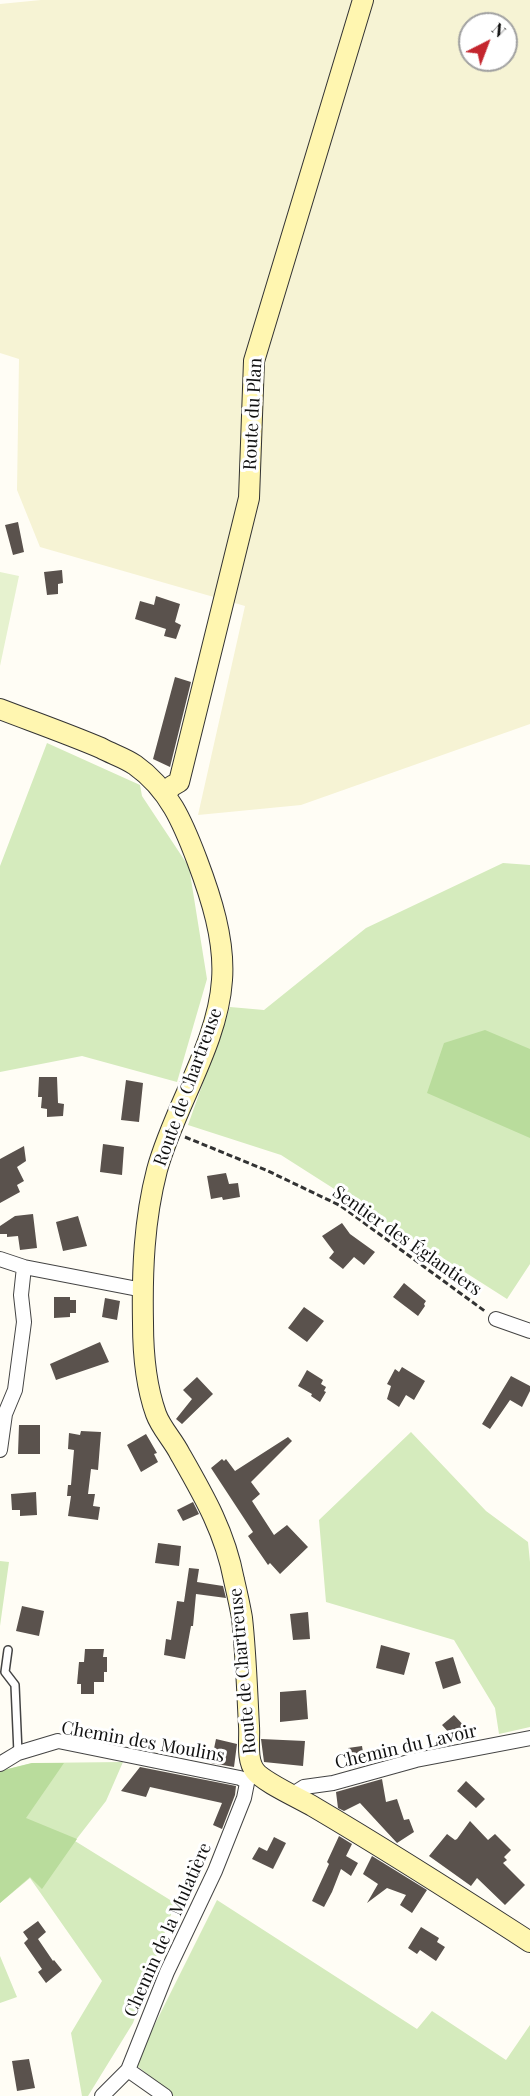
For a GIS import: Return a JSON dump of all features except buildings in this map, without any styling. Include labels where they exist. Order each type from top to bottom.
[{"type":"main road","name":"Route du Plan","points":[[166,793],[179,782],[249,498],[254,361],[363,0]]},
{"type":"main road","name":"Route de Chartreuse","points":[[0,709],[132,762],[155,781],[166,793],[182,821],[204,880],[221,948],[222,980],[212,1029],[169,1130],[146,1219],[143,1326],[146,1364],[157,1418],[177,1448],[223,1534],[233,1573],[242,1617],[251,1776],[293,1794],[530,1942]]},
{"type":"street","points":[[0,1259],[24,1267],[143,1290]]},
{"type":"street","points":[[0,1450],[5,1414],[15,1390],[24,1322],[21,1295],[24,1267]]},
{"type":"street","points":[[496,1319],[530,1331]]},
{"type":"street","name":"Chemin du Lavoir","points":[[293,1794],[304,1787],[333,1783],[416,1760],[530,1738]]},
{"type":"street","name":"Chemin des Moulins","points":[[0,1764],[18,1753],[58,1741],[240,1778],[251,1776]]},
{"type":"street","name":"Chemin de la Mulatière","points":[[102,2096],[128,2070],[167,1972],[215,1871],[251,1776]]},
{"type":"street","points":[[128,2070],[165,2096]]},
{"type":"lane","points":[[8,1650],[5,1672],[15,1685],[18,1753]]},
{"type":"path","name":"Sentier des Églantiers","points":[[169,1130],[268,1171],[341,1206],[496,1319]]},
{"type":"shaded area","points":[[41,0],[530,0],[530,724],[301,805],[198,815],[245,606],[40,547],[17,490],[19,359],[0,353],[0,4]]},
{"type":"green space","points":[[0,572],[19,576],[0,666]]},
{"type":"green space","points":[[47,743],[140,785],[142,796],[189,867],[207,979],[177,1082],[82,1056],[0,1072],[0,866]]},
{"type":"green space","points":[[503,863],[530,865],[530,1264],[507,1299],[281,1155],[188,1125],[230,1007],[264,1010],[366,928]]},
{"type":"green space","points":[[485,1030],[530,1049],[530,1138],[427,1093],[444,1043]]},
{"type":"green space","points":[[411,1432],[486,1511],[528,1542],[530,1727],[499,1734],[495,1708],[454,1640],[326,1602],[319,1520]]},
{"type":"green space","points":[[0,1561],[9,1562],[0,1626]]},
{"type":"green space","points":[[123,1762],[106,1801],[75,1841],[175,1903],[133,2023],[88,2096],[82,2096],[71,2033],[102,1981],[30,1878],[0,1903],[0,1771],[32,1763]]},
{"type":"green space","points":[[32,1763],[64,1763],[26,1818],[77,1839],[42,1889],[30,1877],[0,1903],[0,1771]]},
{"type":"green space","points":[[217,1900],[417,2029],[432,2011],[506,2060],[530,2025],[530,2096],[173,2096],[135,2064]]},
{"type":"green space","points":[[0,1956],[17,1997],[0,2003]]}]
